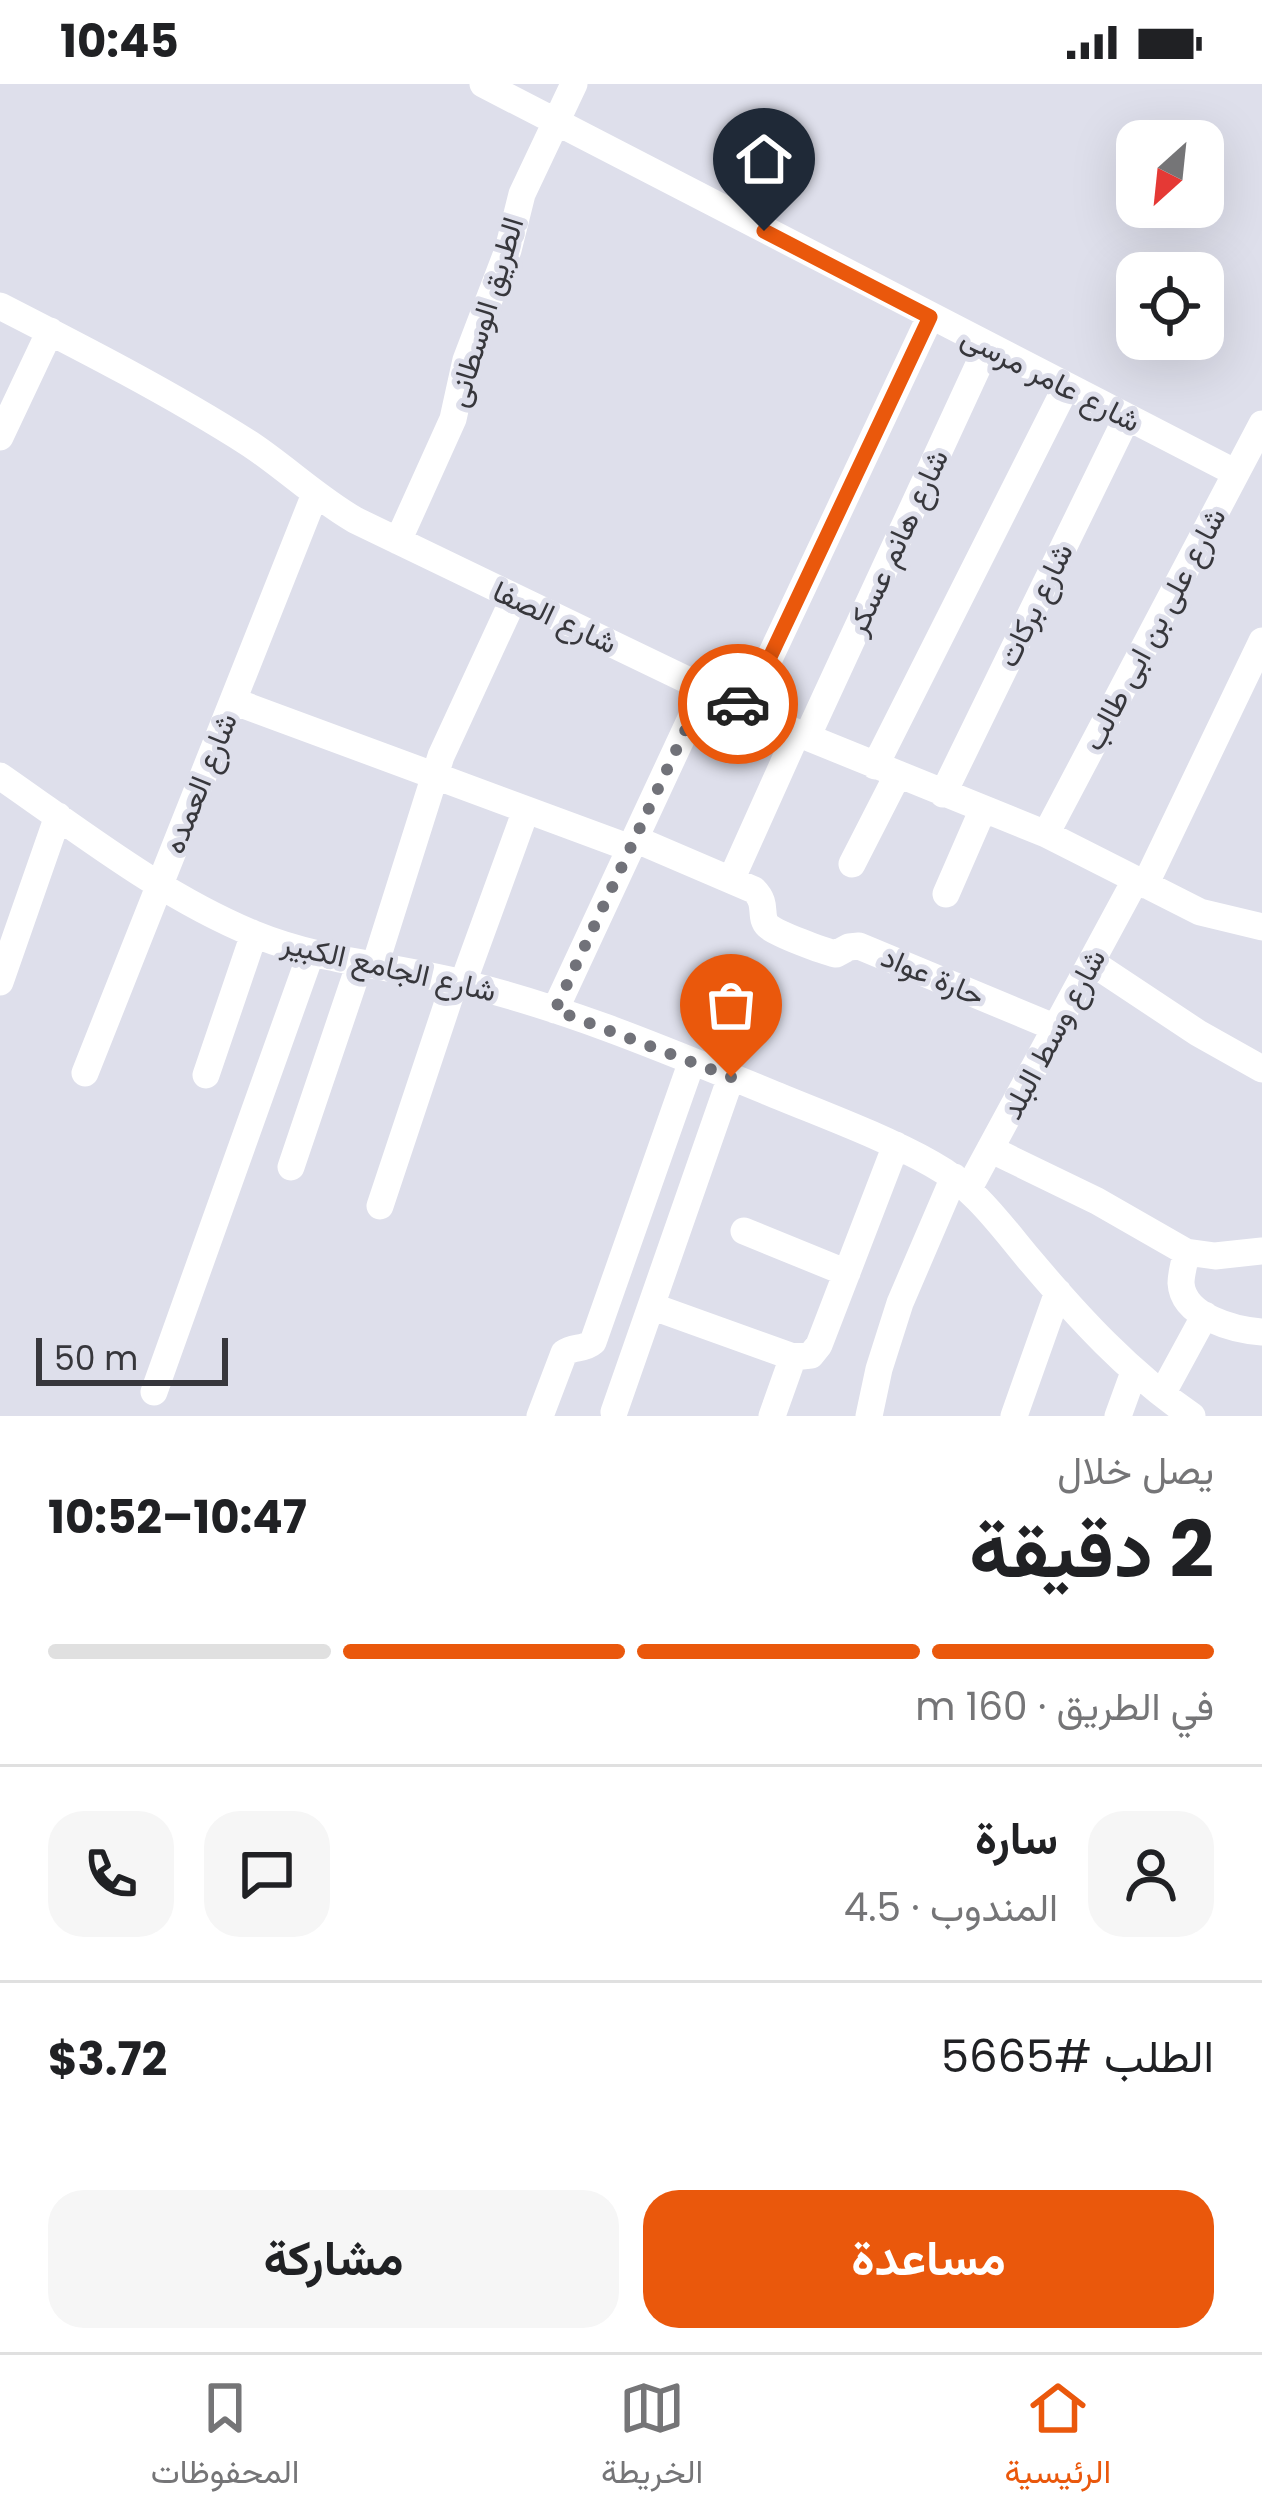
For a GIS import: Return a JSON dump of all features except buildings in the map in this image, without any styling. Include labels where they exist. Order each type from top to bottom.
[{"type":"street","name":"شارع عامر مرسى","points":[[483,84],[1236,473]]},
{"type":"street","name":"الطريق الوسطانى","points":[[398,541],[447,433],[466,360],[508,250],[522,194],[574,84]]},
{"type":"street","name":"شارع الصفا","points":[[0,306],[222,427],[355,520],[802,735],[1046,834],[1200,912],[1262,927]]},
{"type":"street","points":[[746,708],[930,317]]},
{"type":"street","points":[[0,437],[50,331]]},
{"type":"street","name":"شارع هانم عسكر","points":[[731,880],[987,346]]},
{"type":"street","points":[[852,864],[886,770],[1066,387]]},
{"type":"street","name":"شارع بركات","points":[[943,794],[1127,417]]},
{"type":"street","name":"شارع على بن ابى طالب","points":[[1046,834],[1262,424]]},
{"type":"street","name":"شارع العمده","points":[[85,1073],[315,494]]},
{"type":"street","points":[[291,1167],[449,737],[514,598]]},
{"type":"street","name":"شارع وسط البلد","points":[[868,1416],[900,1303],[962,1183],[990,1149],[1140,882],[1262,640]]},
{"type":"street","points":[[555,1010],[705,688]]},
{"type":"street","name":"حارة عواد","points":[[233,701],[731,880],[760,895],[764,919],[772,928],[836,954],[859,946],[1056,1028]]},
{"type":"street","name":"شارع الجامع الكبير","points":[[0,776],[159,884],[254,934],[311,953],[459,982],[555,1010],[896,1145],[962,1183],[1100,1340],[1192,1416]]},
{"type":"street","points":[[946,894],[983,809]]},
{"type":"street","points":[[380,1206],[526,810]]},
{"type":"street","points":[[0,982],[58,817]]},
{"type":"street","points":[[206,1075],[254,934]]},
{"type":"street","points":[[154,1392],[311,953]]},
{"type":"street","points":[[1091,962],[1198,1034],[1262,1069]]},
{"type":"street","points":[[540,1416],[564,1353],[593,1342],[692,1061]]},
{"type":"street","points":[[614,1412],[731,1077]]},
{"type":"street","points":[[651,1306],[793,1358],[806,1358],[816,1351],[896,1145]]},
{"type":"street","points":[[990,1149],[1122,1214],[1186,1252],[1215,1256],[1262,1251]]},
{"type":"street","points":[[743,1231],[847,1273]]},
{"type":"street","points":[[1186,1252],[1184,1294],[1205,1316],[1262,1332]]},
{"type":"street","points":[[1014,1416],[1058,1292]]},
{"type":"street","points":[[1162,1394],[1205,1316]]},
{"type":"street","points":[[772,1416],[793,1358]]},
{"type":"street","points":[[1118,1416],[1134,1372]]},
{"type":"way so far","points":[[731,1077],[555,1010],[705,688],[738,704]]},
{"type":"route","points":[[738,704],[746,708],[930,317],[764,231]]}]
